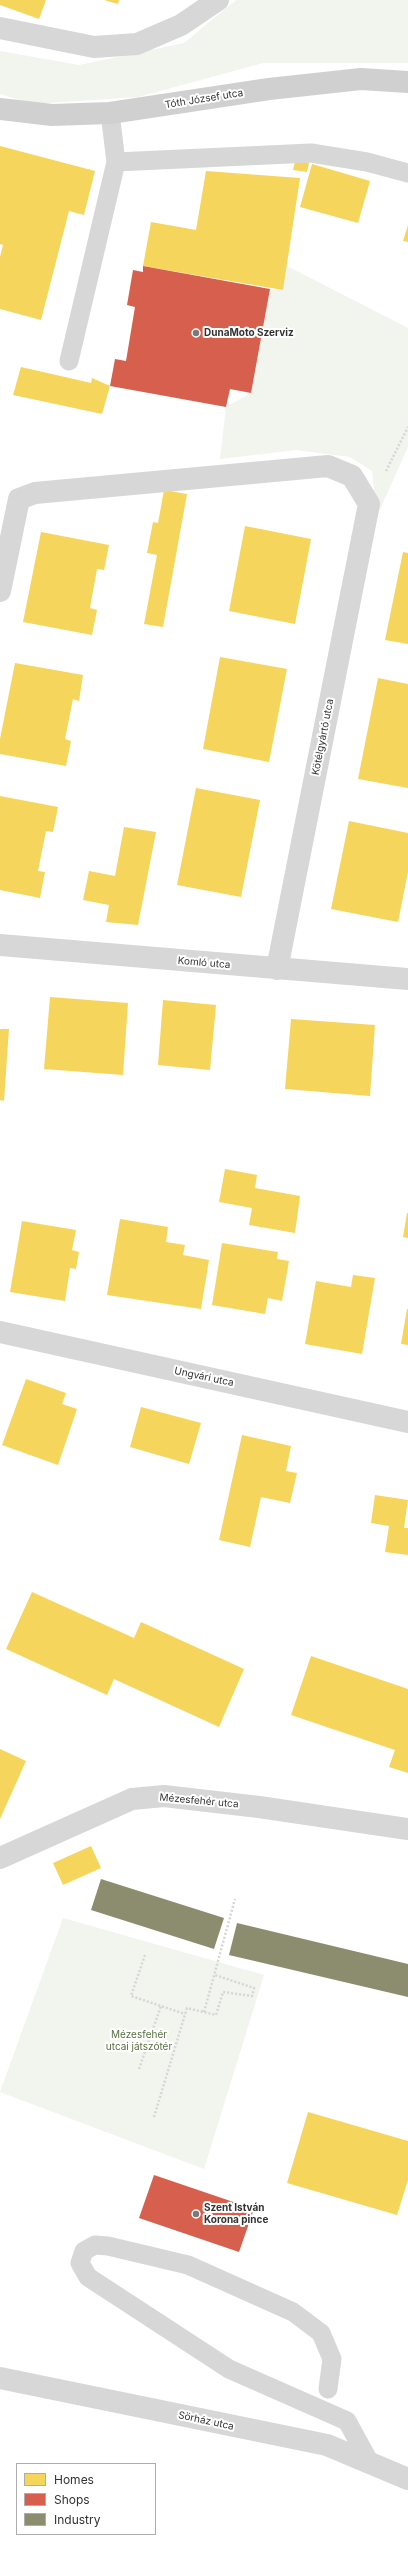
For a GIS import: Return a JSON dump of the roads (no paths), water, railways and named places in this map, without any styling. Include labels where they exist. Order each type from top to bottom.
[{"type":"street","points":[[0,28],[94,47],[137,44],[181,25],[218,1]]},
{"type":"street","name":"Tóth József utca","points":[[0,109],[52,115],[110,113],[269,89],[361,79],[408,82]]},
{"type":"street","name":"Kötélgyártó utca","points":[[0,591],[18,499],[35,493],[328,466],[352,476],[369,504],[277,969]]},
{"type":"street","name":"Komló utca","points":[[0,945],[408,979]]},
{"type":"street","name":"Ungvári utca","points":[[0,1332],[408,1422]]},
{"type":"street","name":"Mézesfehér utca","points":[[0,1858],[132,1799],[164,1796],[259,1807],[408,1829]]},
{"type":"street","name":"Sörház utca","points":[[0,2378],[327,2445],[408,2479]]},
{"type":"lane","points":[[69,361],[116,162],[110,113]]},
{"type":"lane","points":[[116,162],[312,153],[367,162],[408,173]]},
{"type":"lane","points":[[328,2389],[332,2358],[321,2333],[293,2312],[188,2265],[108,2246],[96,2245],[84,2251],[80,2263],[88,2277],[229,2369],[347,2421],[370,2463]]},
{"type":"place","name":"DunaMoto Szerviz","points":[[196,333]]},
{"type":"place","name":"Szent István Korona pince","points":[[196,2214]]},
{"type":"park label","name":"Mézesfehér utcai játszótér","points":[[139,2040]]}]
